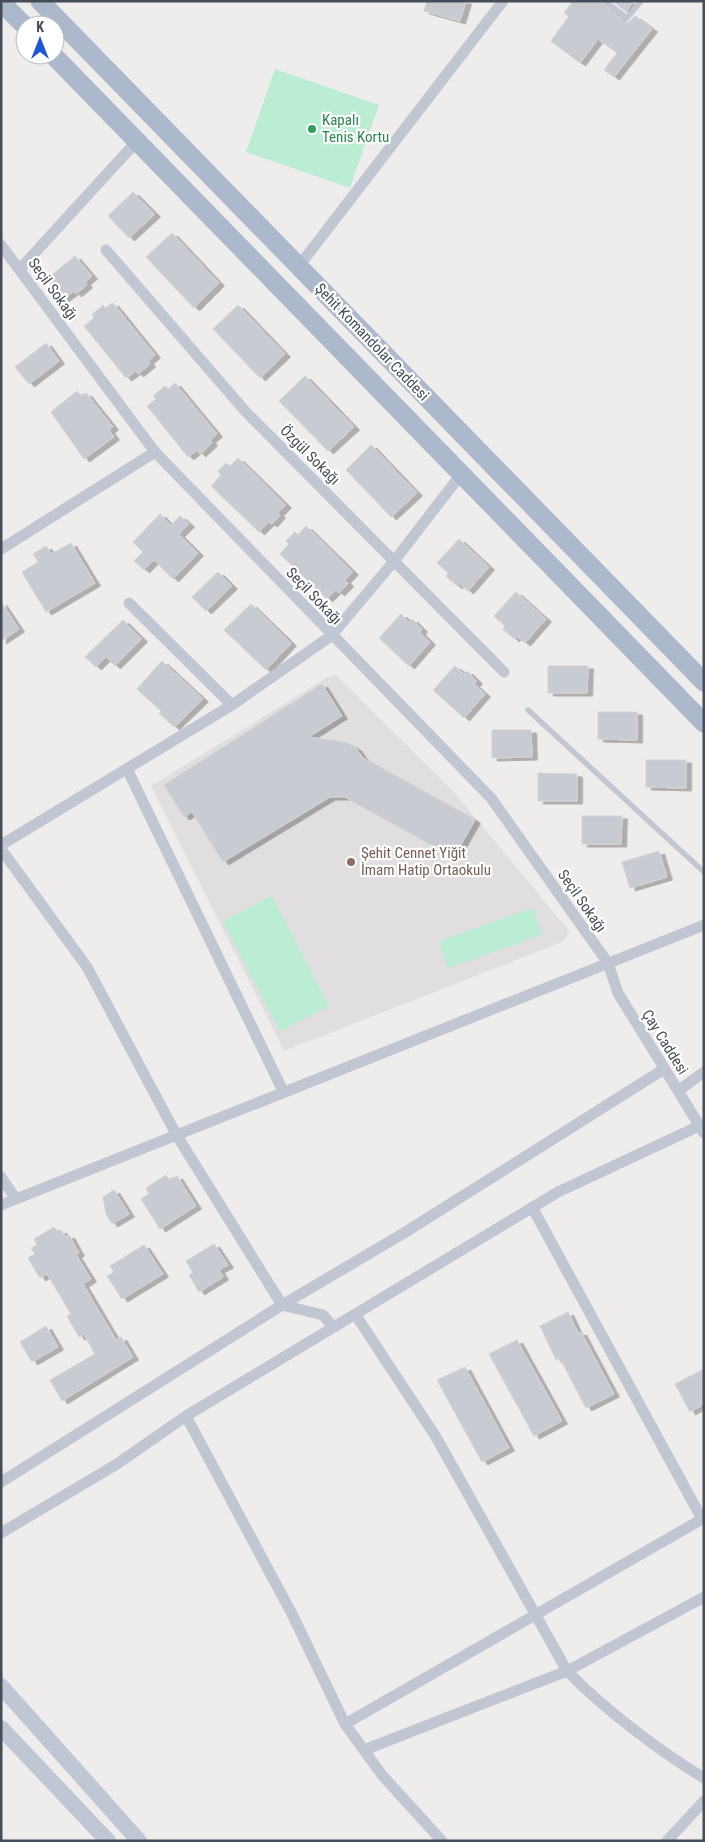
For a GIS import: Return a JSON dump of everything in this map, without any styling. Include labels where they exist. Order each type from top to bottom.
[{"type":"main road","name":"Şehit Komandolar Caddesi","points":[[40,1],[704,682]]},
{"type":"main road","points":[[1,2],[15,16]]},
{"type":"main road","name":"Şehit Komandolar Caddesi","points":[[63,65],[704,723]]},
{"type":"street","points":[[299,266],[503,1]]},
{"type":"street","points":[[20,269],[137,141]]},
{"type":"street","name":"Seçil Sokağı","points":[[1,245],[155,452],[331,636],[491,798],[608,963]]},
{"type":"street","name":"Özgül Sokağı","points":[[106,250],[246,412],[395,560],[504,672]]},
{"type":"street","points":[[1,549],[155,452]]},
{"type":"street","points":[[1,845],[232,705],[331,636],[395,560],[462,473]]},
{"type":"street","points":[[129,603],[232,705]]},
{"type":"street","points":[[127,769],[283,1091]]},
{"type":"street","points":[[1,849],[87,967],[176,1134],[282,1305],[323,1315],[333,1327]]},
{"type":"street","points":[[1,1205],[283,1091],[704,925]]},
{"type":"street","name":"Çay Caddesi","points":[[608,963],[618,993],[702,1130]]},
{"type":"street","points":[[1,1482],[282,1305],[404,1233],[664,1068]]},
{"type":"street","points":[[678,1091],[704,1072]]},
{"type":"street","points":[[1,1533],[117,1464],[186,1416],[558,1192],[702,1130]]},
{"type":"street","points":[[1,1177],[16,1199]]},
{"type":"street","points":[[345,1724],[703,1519],[532,1207]]},
{"type":"street","points":[[355,1314],[436,1437],[567,1671],[586,1691],[685,1767],[704,1778]]},
{"type":"street","points":[[186,1416],[292,1614],[345,1724],[382,1775],[442,1841]]},
{"type":"street","points":[[364,1750],[567,1671],[704,1597]]},
{"type":"street","points":[[1,1686],[139,1841]]},
{"type":"street","points":[[1,1728],[108,1841]]},
{"type":"street","points":[[667,1841],[704,1801]]},
{"type":"lane","points":[[605,1],[627,18],[641,1]]},
{"type":"lane","points":[[528,710],[704,872]]},
{"type":"shaded area","name":"Şehit Cennet Yiğit İmam Hatip Ortaokulu","points":[[336,675],[454,792],[570,932],[562,942],[284,1051],[151,786],[326,678]]},
{"type":"green space","name":"Kapalı Tenis Kortu","points":[[275,69],[379,105],[350,188],[246,152]]},
{"type":"green space","points":[[272,896],[329,1006],[280,1031],[223,921]]},
{"type":"green space","points":[[533,908],[542,935],[448,968],[439,941]]},
{"type":"building","points":[[427,1],[466,1],[460,21],[424,11]]},
{"type":"building","points":[[573,1],[600,1],[625,22],[629,22],[635,16],[652,29],[614,77],[604,70],[617,53],[598,39],[580,63],[551,41],[569,16],[564,13]]},
{"type":"building","points":[[613,1],[633,1],[626,12]]},
{"type":"building","points":[[133,192],[155,214],[129,238],[108,216]]},
{"type":"building","points":[[172,233],[219,283],[194,308],[146,257]]},
{"type":"building","points":[[75,256],[92,276],[85,282],[87,285],[76,294],[74,291],[63,299],[47,279]]},
{"type":"building","points":[[113,303],[155,355],[148,361],[150,364],[138,374],[136,371],[126,378],[84,326],[94,318],[92,315],[103,305],[105,308]]},
{"type":"building","points":[[238,305],[285,354],[260,378],[213,329]]},
{"type":"building","points":[[46,343],[59,361],[29,384],[15,367]]},
{"type":"building","points":[[305,376],[354,427],[328,451],[279,401]]},
{"type":"building","points":[[175,383],[217,434],[210,440],[212,443],[200,454],[197,450],[188,457],[147,406],[156,399],[153,396],[165,386],[168,389]]},
{"type":"building","points":[[77,391],[81,396],[86,393],[113,427],[109,430],[114,437],[84,459],[51,412]]},
{"type":"building","points":[[371,445],[417,493],[391,517],[346,470]]},
{"type":"building","points":[[238,458],[286,505],[278,513],[280,515],[272,524],[269,522],[259,532],[211,486],[221,475],[218,471],[226,463],[230,466]]},
{"type":"building","points":[[160,514],[171,525],[180,516],[189,524],[179,534],[198,553],[173,579],[154,560],[144,570],[134,561],[143,552],[133,542]]},
{"type":"building","points":[[306,526],[353,572],[345,580],[348,584],[339,593],[336,590],[327,599],[280,554],[289,544],[286,541],[295,532],[298,535]]},
{"type":"building","points":[[459,539],[489,567],[468,591],[459,583],[457,586],[446,576],[448,573],[437,563]]},
{"type":"building","points":[[71,543],[95,583],[46,612],[22,572],[38,562],[33,554],[46,546],[51,554]]},
{"type":"building","points":[[218,572],[232,586],[206,611],[192,597]]},
{"type":"building","points":[[516,592],[546,619],[525,643],[516,636],[514,639],[503,629],[505,626],[494,616]]},
{"type":"building","points":[[1,602],[19,629],[1,641]]},
{"type":"building","points":[[251,604],[291,643],[266,670],[224,630]]},
{"type":"building","points":[[401,614],[409,622],[412,619],[422,629],[420,632],[430,642],[409,666],[379,638]]},
{"type":"building","points":[[123,620],[142,639],[115,666],[106,657],[96,667],[85,657]]},
{"type":"building","points":[[162,661],[203,699],[174,727],[159,713],[161,711],[137,689]]},
{"type":"building","points":[[455,666],[464,674],[467,671],[477,681],[474,684],[485,694],[464,718],[433,690]]},
{"type":"building","points":[[548,666],[588,666],[587,693],[548,693]]},
{"type":"building","points":[[322,684],[342,716],[309,737],[348,743],[356,748],[363,758],[475,820],[454,857],[345,797],[330,797],[223,862],[192,812],[184,817],[164,785]]},
{"type":"building","points":[[598,712],[637,712],[637,740],[598,739]]},
{"type":"building","points":[[492,730],[531,730],[532,757],[492,758]]},
{"type":"building","points":[[646,760],[686,760],[686,788],[646,787]]},
{"type":"building","points":[[538,773],[577,774],[577,801],[538,801]]},
{"type":"building","points":[[582,816],[622,816],[621,844],[582,844]]},
{"type":"building","points":[[659,851],[667,877],[630,888],[622,862]]},
{"type":"building","points":[[166,1175],[169,1180],[177,1176],[196,1206],[160,1229],[141,1199],[149,1194],[146,1188]]},
{"type":"building","points":[[114,1190],[129,1214],[112,1224],[106,1214],[103,1197]]},
{"type":"building","points":[[54,1227],[58,1232],[61,1230],[65,1237],[69,1235],[79,1253],[76,1255],[91,1279],[83,1284],[116,1340],[121,1337],[133,1357],[62,1401],[50,1380],[95,1354],[84,1334],[79,1337],[67,1316],[71,1314],[47,1274],[40,1278],[28,1258],[35,1254],[31,1248],[37,1245],[34,1239]]},
{"type":"building","points":[[214,1244],[228,1265],[219,1270],[223,1277],[199,1292],[189,1275],[193,1273],[186,1261]]},
{"type":"building","points":[[144,1245],[163,1274],[122,1299],[107,1276],[114,1272],[110,1266]]},
{"type":"building","points":[[568,1312],[578,1333],[581,1332],[614,1394],[586,1408],[560,1358],[556,1360],[540,1326]]},
{"type":"building","points":[[46,1326],[58,1347],[32,1362],[20,1342]]},
{"type":"building","points":[[517,1340],[562,1421],[534,1436],[489,1354]]},
{"type":"building","points":[[465,1367],[509,1448],[482,1462],[437,1380]]},
{"type":"building","points":[[704,1369],[704,1404],[690,1412],[675,1384]]},
{"type":"place","name":"Kapalı Tenis Kortu","points":[[312,129]]},
{"type":"place","name":"Şehit Cennet Yiğit İmam Hatip Ortaokulu","points":[[351,862]]}]
